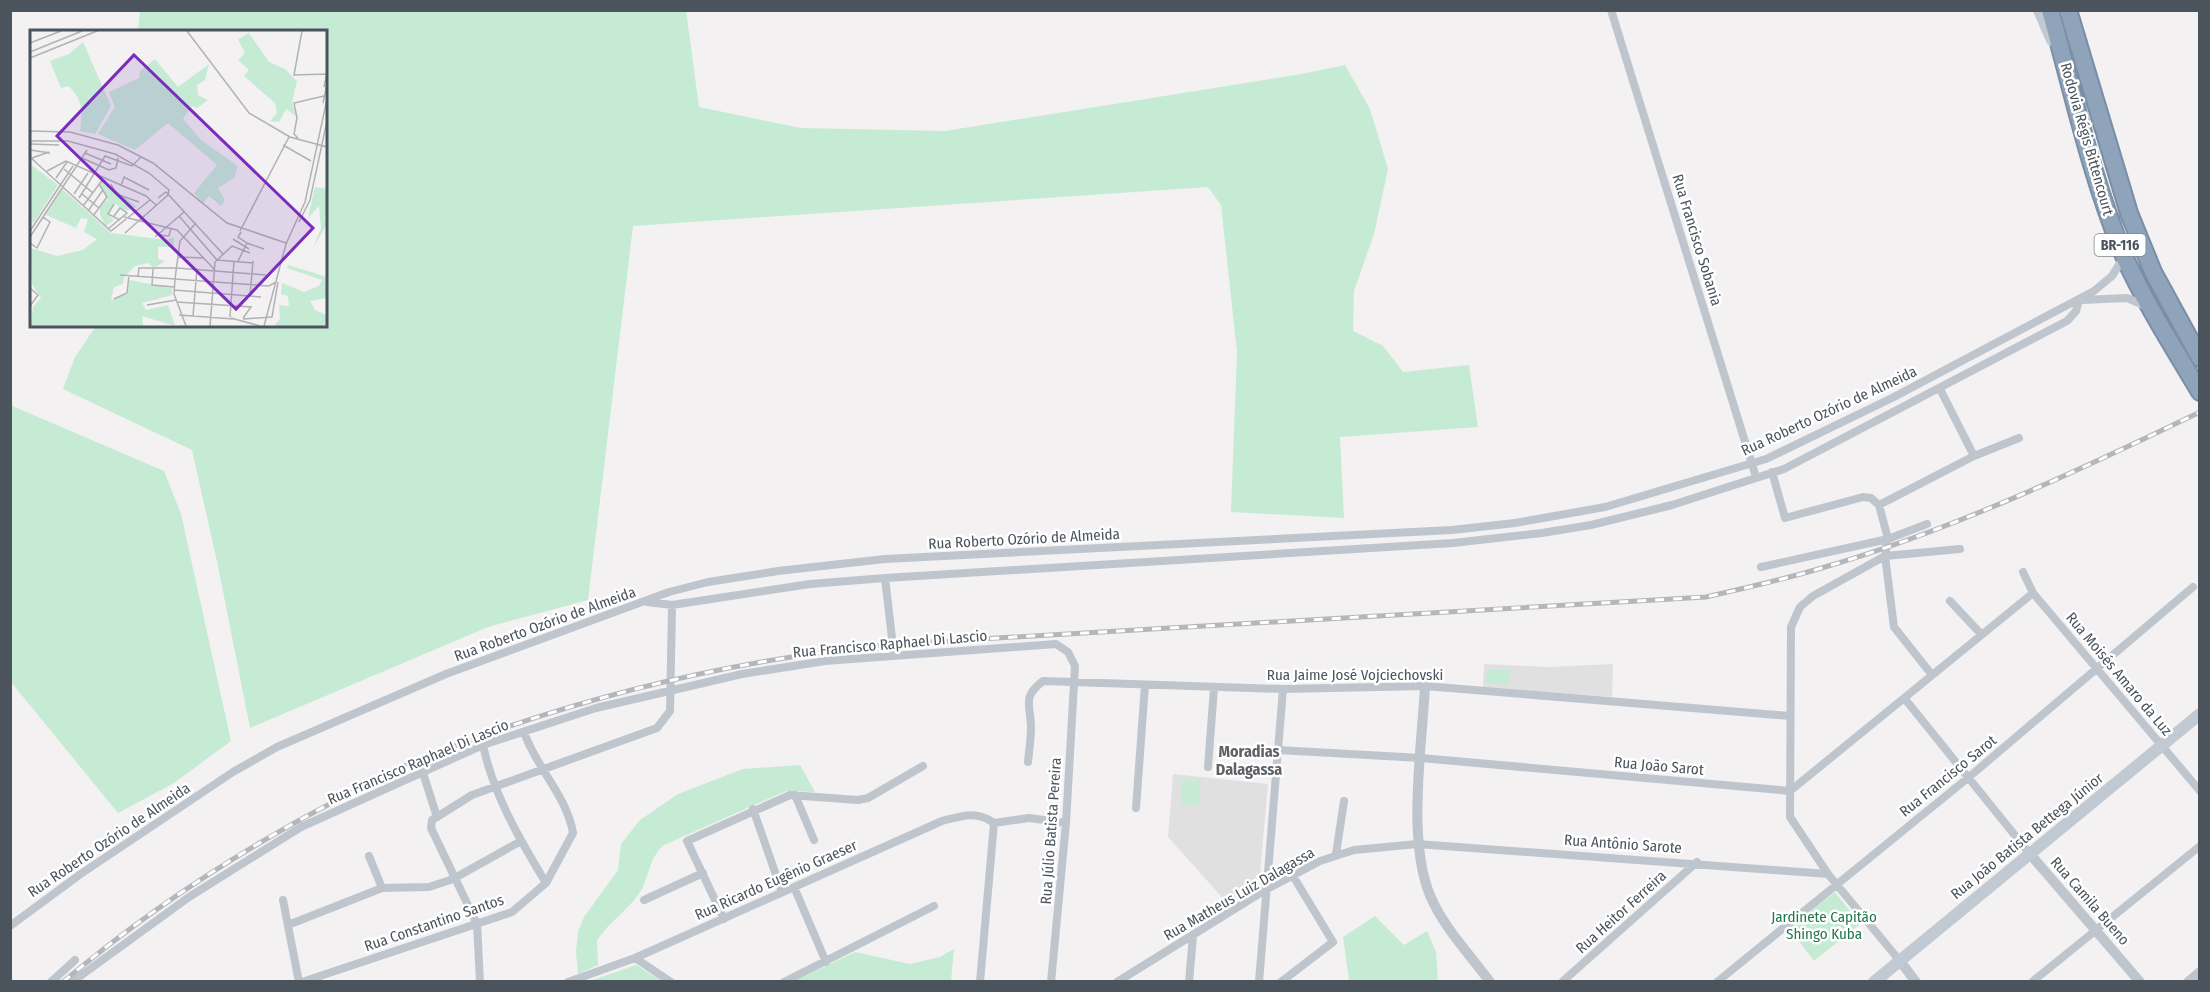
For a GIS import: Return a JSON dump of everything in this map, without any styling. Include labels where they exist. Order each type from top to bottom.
[{"type":"highway","name":"Rodovia Régis Bittencourt","points":[[2050,10],[2100,189],[2124,256],[2199,392]]},
{"type":"highway","name":"Rodovia Régis Bittencourt","points":[[2069,10],[2114,168],[2138,234],[2166,298],[2199,358]]},
{"type":"main road","name":"BR-116","points":[[2039,10],[2072,86]]},
{"type":"main road","name":"Rua João Batista Bettega Júnior","points":[[1874,981],[2199,714]]},
{"type":"street","name":"Rua Francisco Sobania","points":[[1611,10],[1756,477]]},
{"type":"street","name":"Rua Roberto Ozório de Almeida","points":[[10,926],[92,867],[233,772],[277,747],[446,674],[698,584],[838,563],[1452,530],[1539,519],[1627,502],[1752,464],[1875,407],[2079,300],[2104,284],[2124,256]]},
{"type":"street","name":"Rua Roberto Ozório de Almeida","points":[[2079,300],[2127,298],[2153,310]]},
{"type":"street","points":[[643,602],[672,605],[799,586],[885,578],[1453,543],[1542,533],[1630,516],[1794,465],[2067,321],[2076,311],[2079,300]]},
{"type":"street","points":[[1983,351],[1988,363]]},
{"type":"street","points":[[1940,388],[1974,456]]},
{"type":"street","points":[[1875,407],[1881,420]]},
{"type":"street","points":[[1879,505],[1974,456],[2019,438]]},
{"type":"street","points":[[1772,472],[1785,518],[1863,497],[1871,498],[1879,505],[1888,539],[1885,556],[1894,627],[1932,675]]},
{"type":"street","points":[[1718,474],[1722,488]]},
{"type":"street","points":[[1627,502],[1630,516]]},
{"type":"street","points":[[1539,519],[1542,533]]},
{"type":"street","points":[[1761,567],[1888,539],[1927,524]]},
{"type":"street","points":[[1483,527],[1484,540]]},
{"type":"street","points":[[1452,530],[1453,543]]},
{"type":"street","points":[[1248,541],[1249,555]]},
{"type":"street","points":[[1206,543],[1206,557]]},
{"type":"street","points":[[1916,981],[1828,873],[1794,828],[1790,818],[1791,627],[1800,607],[1813,596],[1885,556],[1960,549]]},
{"type":"street","name":"Rua Moisés Amaro da Luz","points":[[2023,572],[2033,593],[2199,791]]},
{"type":"street","points":[[885,578],[894,656]]},
{"type":"street","name":"Rua Francisco Sarot","points":[[1717,981],[1969,777],[2193,587]]},
{"type":"street","points":[[1790,791],[2033,593]]},
{"type":"street","points":[[1950,601],[1981,634]]},
{"type":"street","points":[[480,981],[477,924],[453,879],[431,828],[432,820],[472,795],[657,728],[670,711],[672,605]]},
{"type":"street","name":"Rua Francisco Raphael Di Lascio","points":[[72,981],[189,897],[301,827],[483,745],[596,708],[669,690],[825,661],[1056,644],[1068,652],[1075,666],[1075,682]]},
{"type":"street","name":"Rua Jaime José Vojciechovski","points":[[1029,762],[1031,728],[1027,703],[1033,689],[1043,681],[1283,689],[1425,686],[1790,716]]},
{"type":"street","name":"Rua Júlio Batista Pereira","points":[[1052,981],[1066,823],[1075,682]]},
{"type":"street","points":[[1136,808],[1145,685]]},
{"type":"street","points":[[1425,686],[1416,844],[1423,878],[1433,903],[1490,981]]},
{"type":"street","points":[[1208,767],[1214,688]]},
{"type":"street","points":[[1259,981],[1283,689]]},
{"type":"street","name":"Rua Camila Bueno","points":[[1905,699],[2030,854],[2139,981]]},
{"type":"street","points":[[524,732],[533,755],[543,768]]},
{"type":"street","points":[[483,745],[488,769],[521,841],[546,883]]},
{"type":"street","name":"Rua João Sarot","points":[[1278,750],[1421,758],[1790,791]]},
{"type":"street","points":[[724,919],[687,841],[753,809],[795,795],[858,800],[868,798],[923,766]]},
{"type":"street","name":"Rua Constantino Santos","points":[[301,981],[513,912],[546,883],[573,833],[543,768]]},
{"type":"street","points":[[423,773],[437,817]]},
{"type":"street","points":[[795,795],[814,840]]},
{"type":"street","points":[[1336,854],[1344,801]]},
{"type":"street","points":[[753,809],[782,892]]},
{"type":"street","name":"Rua Ricardo Eugênio Graeser","points":[[568,981],[635,958],[942,821],[967,814],[985,815],[994,823]]},
{"type":"street","points":[[980,981],[994,823],[1029,818],[1066,823]]},
{"type":"street","points":[[288,925],[382,888],[429,888],[453,879],[521,841]]},
{"type":"street","name":"Rua Matheus Luiz Dalagassa","points":[[1119,981],[1265,890],[1336,854],[1416,844]]},
{"type":"street","name":"Rua Antônio Sarote","points":[[1416,844],[1828,873]]},
{"type":"street","points":[[2032,981],[2199,846]]},
{"type":"street","points":[[369,856],[382,888]]},
{"type":"street","name":"Rua Heitor Ferreira","points":[[1562,981],[1696,862]]},
{"type":"street","points":[[644,900],[703,873]]},
{"type":"street","points":[[1281,981],[1333,942],[1293,876]]},
{"type":"street","points":[[794,887],[826,962]]},
{"type":"street","points":[[283,900],[301,981]]},
{"type":"street","points":[[784,981],[934,906]]},
{"type":"street","points":[[1189,981],[1192,936]]},
{"type":"street","points":[[635,958],[671,981]]},
{"type":"street","points":[[51,981],[75,960]]},
{"type":"street","points":[[2188,981],[2199,972]]},
{"type":"shaded area","points":[[1484,664],[1549,667],[1613,664],[1612,697],[1483,687]]},
{"type":"shaded area","points":[[1173,774],[1268,784],[1259,885],[1228,904],[1168,837]]},
{"type":"green space","points":[[686,10],[699,107],[800,128],[945,131],[1302,74],[1345,65],[1370,109],[1388,169],[1374,234],[1354,291],[1353,331],[1383,346],[1403,372],[1469,365],[1478,427],[1340,437],[1344,518],[1231,512],[1237,352],[1221,205],[1208,187],[633,226],[588,600],[488,627],[250,728],[192,450],[63,389],[75,357],[95,327],[327,327],[327,30],[138,30],[140,11]]},
{"type":"green space","points":[[10,405],[164,471],[181,514],[231,741],[174,783],[118,813],[11,682]]},
{"type":"green space","points":[[1487,669],[1510,670],[1509,685],[1486,683]]},
{"type":"green space","points":[[800,765],[815,792],[786,791],[664,845],[653,859],[638,895],[597,941],[598,965],[578,974],[576,951],[578,932],[584,917],[618,870],[621,844],[640,820],[678,794],[743,769]]},
{"type":"green space","points":[[1182,780],[1201,781],[1199,805],[1181,804]]},
{"type":"green space","name":"Jardinete Capitão Shingo Kuba","points":[[1835,892],[1860,924],[1814,961],[1789,928]]},
{"type":"green space","points":[[1375,916],[1404,945],[1427,931],[1436,952],[1438,978],[1435,982],[1346,981],[1349,979],[1343,937]]},
{"type":"green space","points":[[954,949],[951,981],[792,982],[855,952],[910,964],[940,957]]},
{"type":"green space","points":[[636,965],[662,981],[590,981]]},
{"type":"railway","points":[[63,982],[128,930],[197,882],[304,818],[411,763],[469,740],[588,702],[648,686],[770,660],[894,644],[1706,597],[1810,571],[1920,535],[2062,477],[2200,412]]},
{"type":"district","name":"Moradias Dalagassa","points":[[1249,760]]}]
